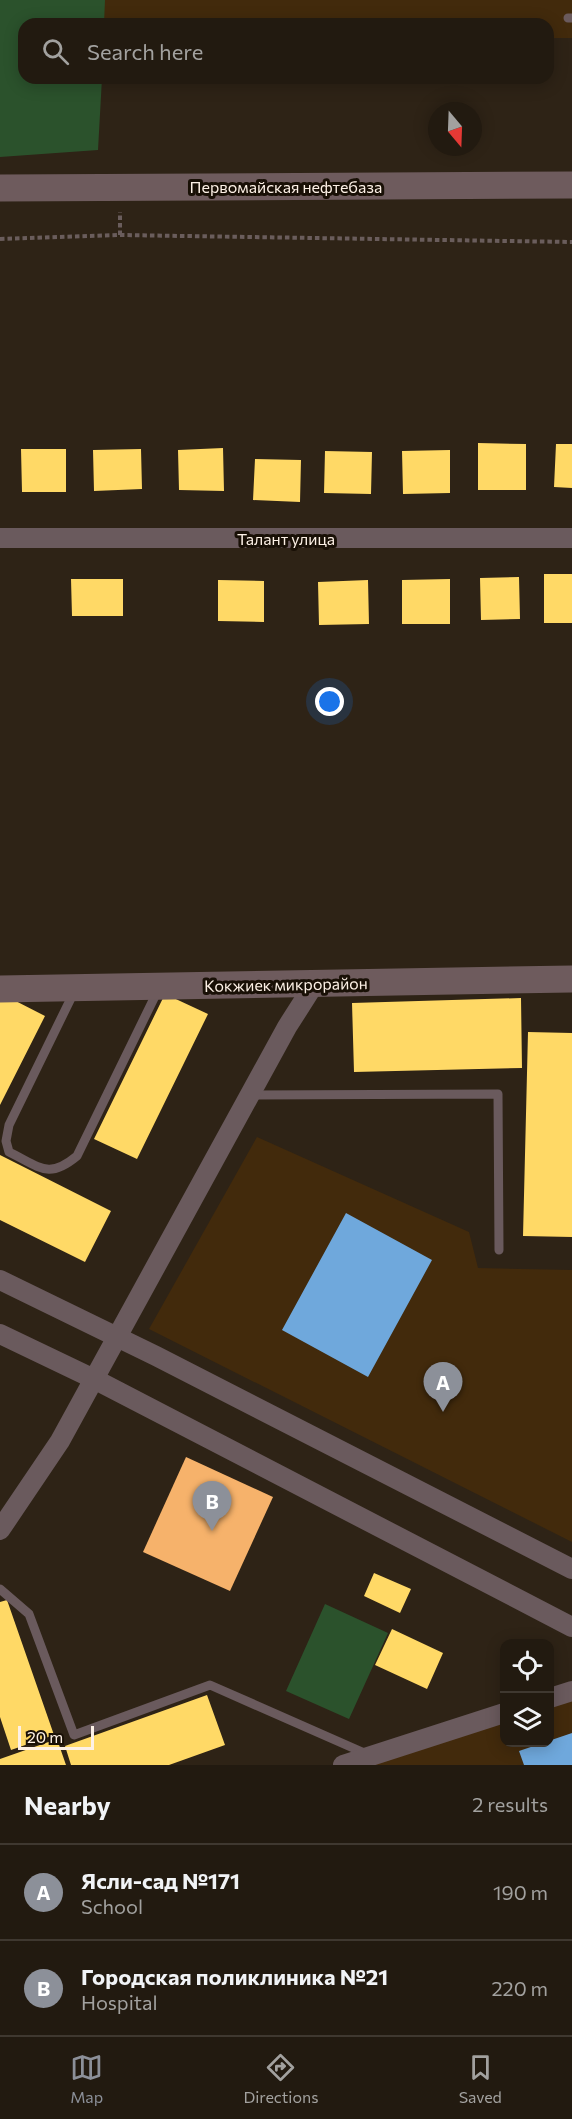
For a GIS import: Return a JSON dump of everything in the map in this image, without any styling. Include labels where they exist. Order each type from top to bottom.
[{"type":"street","name":"Первомайская нефтебаза","points":[[0,188],[572,185]]},
{"type":"street","name":"Талант улица","points":[[0,538],[572,538]]},
{"type":"street","name":"Кокжиек микрорайон","points":[[0,989],[572,979]]},
{"type":"street","points":[[0,1530],[60,1441],[250,1095],[315,983]]},
{"type":"street","points":[[0,1280],[117,1337],[572,1569]]},
{"type":"street","points":[[0,1334],[94,1379],[572,1627]]},
{"type":"street","points":[[554,1696],[572,1691]]},
{"type":"street","points":[[343,1765],[500,1714]]},
{"type":"lane","points":[[76,988],[9,1125],[6,1141],[9,1152],[45,1170],[62,1169],[77,1156],[159,988]]},
{"type":"lane","points":[[250,1095],[498,1094],[499,1250]]},
{"type":"lane","points":[[0,1589],[29,1614],[74,1734],[210,1685],[371,1756]]},
{"type":"path","points":[[0,240],[120,235],[572,242]]},
{"type":"shaded area","points":[[0,0],[572,0],[572,38],[554,38],[554,18],[18,18]]},
{"type":"shaded area","points":[[257,1137],[469,1232],[478,1268],[572,1270],[572,1542],[149,1329]]},
{"type":"shaded area","points":[[572,1698],[572,1765],[370,1765],[500,1721],[500,1747],[554,1747],[554,1704]]},
{"type":"green space","points":[[0,0],[105,0],[104,18],[18,18],[18,84],[102,84],[98,150],[0,157]]},
{"type":"green space","points":[[325,1604],[388,1633],[349,1719],[286,1691]]},
{"type":"building: Homes","points":[[478,443],[526,444],[526,490],[478,490]]},
{"type":"building: Homes","points":[[556,444],[572,444],[572,488],[554,487]]},
{"type":"building: Homes","points":[[223,448],[224,491],[179,490],[178,450]]},
{"type":"building: Homes","points":[[21,449],[66,449],[66,492],[22,492]]},
{"type":"building: Homes","points":[[141,449],[142,489],[94,491],[93,450]]},
{"type":"building: Homes","points":[[450,450],[450,493],[403,494],[402,451]]},
{"type":"building: Homes","points":[[325,451],[372,452],[371,494],[324,493]]},
{"type":"building: Homes","points":[[255,459],[301,460],[300,502],[253,500]]},
{"type":"building: Homes","points":[[544,574],[572,574],[572,623],[544,623]]},
{"type":"building: Homes","points":[[519,577],[520,619],[481,620],[480,578]]},
{"type":"building: Homes","points":[[71,579],[123,579],[123,616],[72,616]]},
{"type":"building: Homes","points":[[450,579],[450,624],[402,624],[402,580]]},
{"type":"building: Homes","points":[[218,580],[264,581],[264,622],[218,621]]},
{"type":"building: Homes","points":[[368,580],[369,624],[319,625],[318,582]]},
{"type":"building: Homes","points":[[2,994],[45,1016],[0,1105],[0,999]]},
{"type":"building: Homes","points":[[165,994],[208,1014],[137,1159],[94,1139]]},
{"type":"building: Homes","points":[[521,998],[522,1068],[354,1072],[352,1003]]},
{"type":"building: Homes","points":[[528,1032],[572,1033],[572,1237],[523,1236]]},
{"type":"building: Homes","points":[[0,1155],[111,1211],[85,1262],[0,1220]]},
{"type":"building: Homes","points":[[374,1573],[411,1589],[400,1613],[364,1596]]},
{"type":"building: Homes","points":[[7,1600],[54,1735],[11,1750],[0,1717],[0,1602]]},
{"type":"building: Homes","points":[[392,1629],[443,1653],[427,1689],[375,1665]]},
{"type":"building: Homes","points":[[207,1695],[225,1745],[169,1765],[71,1765],[65,1746]]},
{"type":"building: Homes","points":[[57,1739],[66,1765],[0,1765],[0,1759]]},
{"type":"building: Schools","points":[[346,1213],[432,1260],[368,1377],[282,1330]]},
{"type":"building: Schools","points":[[572,1733],[572,1765],[524,1765],[519,1751],[531,1747],[554,1747],[554,1739]]},
{"type":"building: Health","points":[[186,1457],[273,1497],[230,1591],[143,1552]]},
{"type":"place","name":"Ясли-сад №171","points":[[443,1412]]},
{"type":"place","name":"Городская поликлиника №21","points":[[212,1531]]}]
